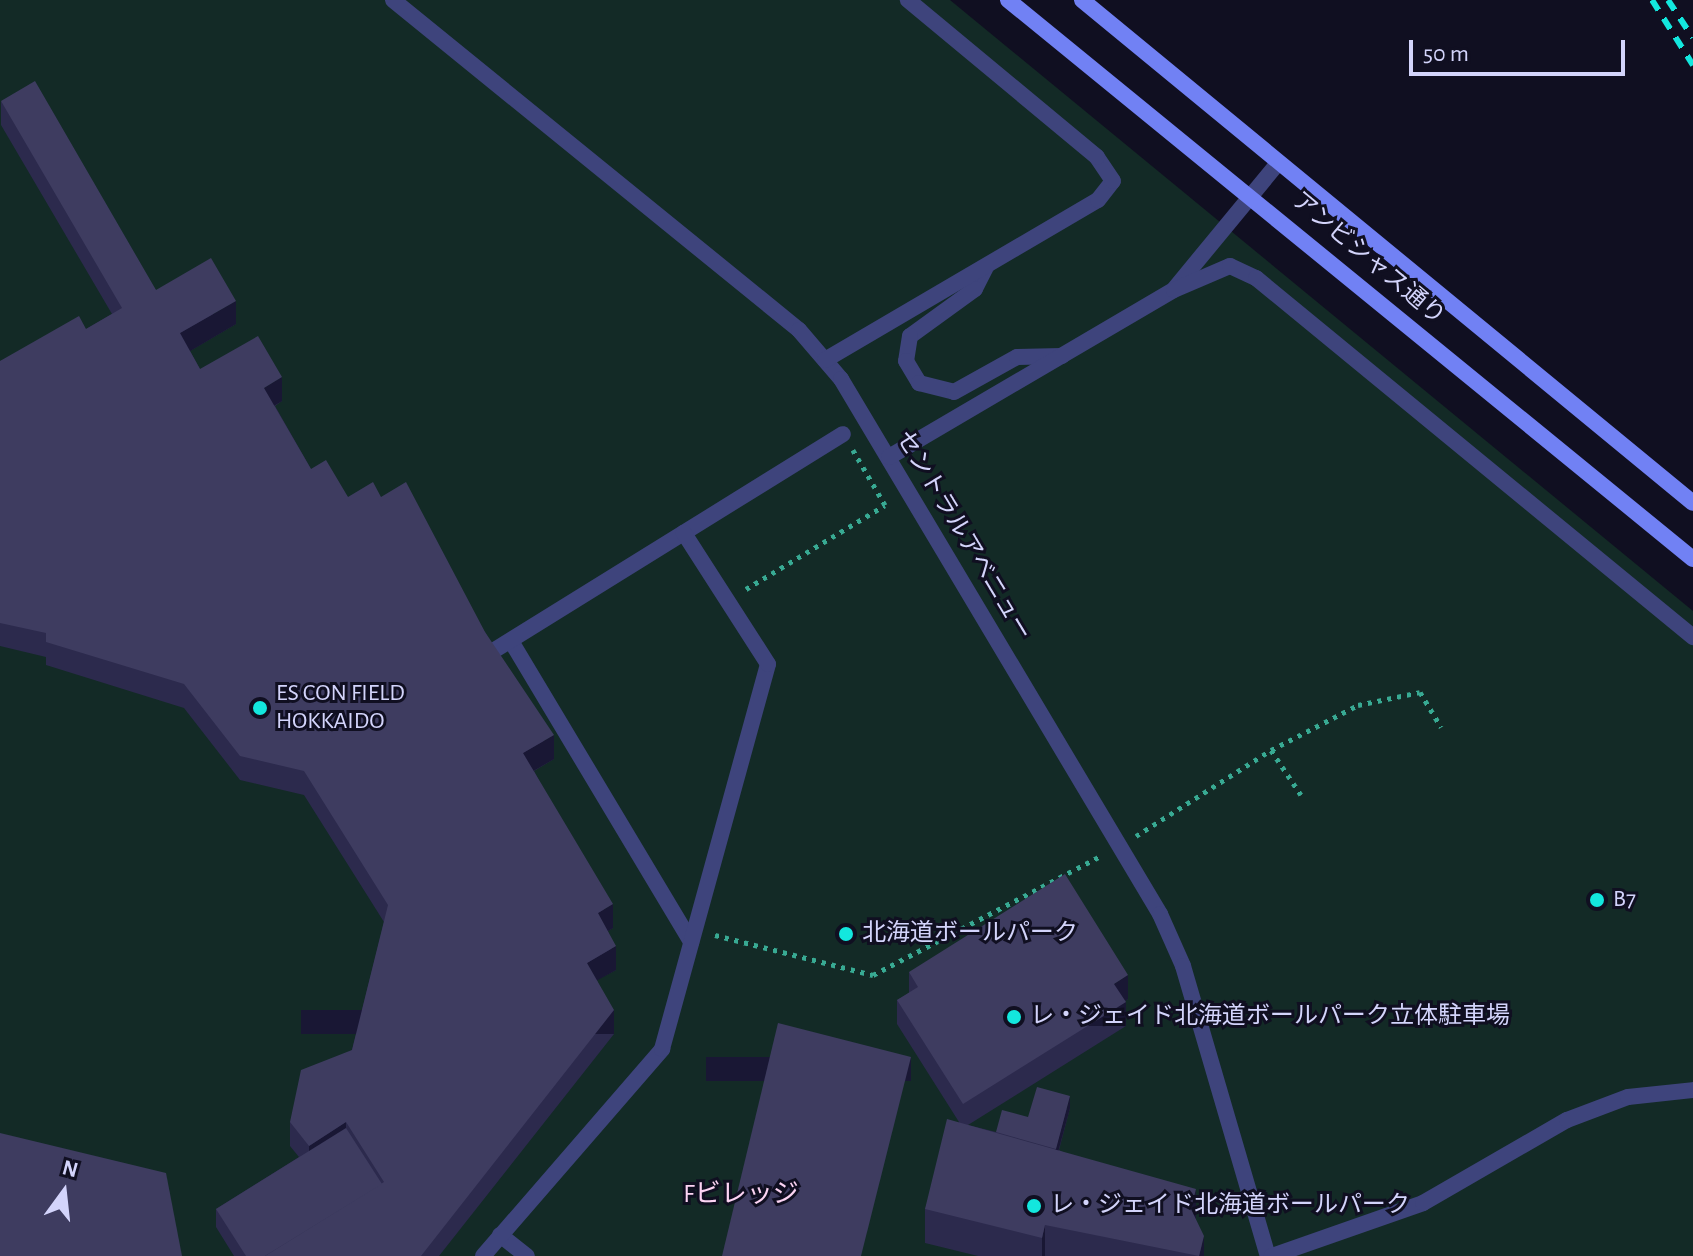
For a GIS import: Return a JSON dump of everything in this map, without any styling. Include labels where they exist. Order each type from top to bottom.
[{"type":"street","name":"セントラルアベニュー","points":[[393,0],[799,330],[825,360],[889,457],[1120,846],[1183,966],[1270,1256]]},
{"type":"street","points":[[825,360],[1105,195],[1113,174],[908,0]]},
{"type":"street","name":"アンビシャス通り","points":[[1008,0],[1253,196],[1693,559]]},
{"type":"street","name":"アンビシャス通り","points":[[1082,0],[1693,503]]},
{"type":"street","points":[[1174,290],[1278,163]]},
{"type":"street","points":[[889,457],[1174,290],[1230,266],[1256,278],[1693,637]]},
{"type":"street","points":[[986,267],[975,289],[910,336],[906,361],[919,383],[954,392],[1017,357],[1063,356]]},
{"type":"street","points":[[485,656],[843,434]]},
{"type":"street","points":[[483,1256],[662,1049],[768,664],[732,598],[684,533]]},
{"type":"street","points":[[511,641],[693,936]]},
{"type":"street","points":[[1270,1256],[1423,1203],[1567,1120],[1628,1097],[1693,1090]]},
{"type":"street","points":[[500,1235],[527,1256]]},
{"type":"path","points":[[732,598],[885,505],[843,434]]},
{"type":"path","points":[[693,936],[873,975],[1120,846],[1271,750],[1358,705],[1420,692],[1441,727]]},
{"type":"path","points":[[1271,750],[1301,795]]},
{"type":"green space","name":"北海道ボールパーク","points":[[0,0],[950,0],[1693,611],[1693,1256],[0,1256]]},
{"type":"building","points":[[35,81],[156,290],[211,258],[236,301],[180,333],[200,369],[258,336],[282,377],[264,388],[311,469],[326,460],[348,497],[373,482],[381,497],[406,482],[485,632],[554,735],[523,753],[613,904],[598,913],[616,946],[587,963],[614,1010],[421,1256],[265,1256],[384,1182],[346,1122],[309,1146],[290,1122],[301,1070],[352,1050],[388,905],[304,771],[240,756],[184,684],[46,642],[46,633],[0,623],[0,361],[79,316],[86,329],[122,308],[1,101]]},
{"type":"building","name":"レ・ジェイド北海道ボールパーク立体駐車場","points":[[1065,874],[1128,975],[1114,984],[1126,1002],[963,1104],[897,1000],[918,987],[909,972]]},
{"type":"building","points":[[778,1023],[911,1057],[861,1256],[722,1256]]},
{"type":"building","points":[[1037,1087],[1070,1096],[1056,1149],[996,1132],[1002,1110],[1028,1117]]},
{"type":"building","points":[[947,1119],[1196,1189],[1191,1209],[1204,1236],[1199,1256],[1045,1225],[1042,1238],[925,1209]]},
{"type":"building","points":[[346,1128],[382,1184],[265,1256],[246,1256],[216,1209]]},
{"type":"building","points":[[0,1133],[166,1173],[182,1256],[0,1256]]},
{"type":"railway","points":[[1652,0],[1693,65]]},
{"type":"railway","points":[[1668,0],[1693,38]]},
{"type":"place","name":"ES CON FIELD HOKKAIDO","points":[[260,708]]},
{"type":"place","name":"B7","points":[[1597,900]]},
{"type":"place","name":"北海道ボールパーク","points":[[846,934]]},
{"type":"place","name":"レ・ジェイド北海道ボールパーク立体駐車場","points":[[1014,1017]]},
{"type":"place","name":"レ・ジェイド北海道ボールパーク","points":[[1034,1206]]},
{"type":"district","name":"Fビレッジ","points":[[741,1195]]}]
